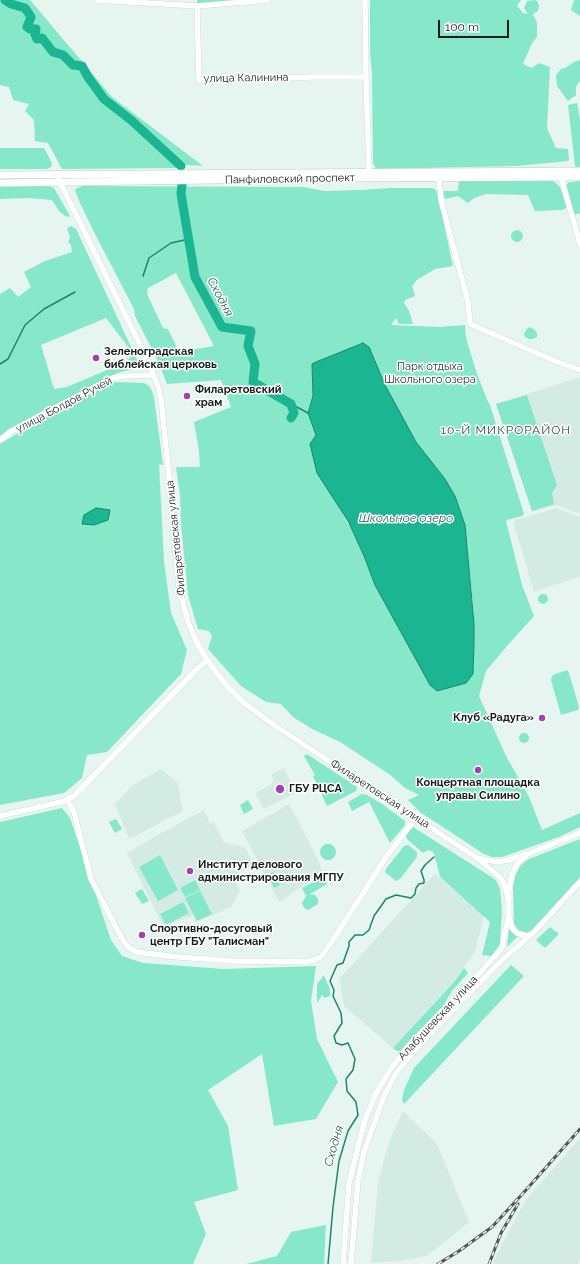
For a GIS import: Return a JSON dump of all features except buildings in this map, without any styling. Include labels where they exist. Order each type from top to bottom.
[{"type":"main road","name":"Панфиловский проспект","points":[[0,175],[580,171]]},
{"type":"main road","points":[[60,182],[66,174]]},
{"type":"main road","name":"Панфиловский проспект","points":[[0,183],[580,177]]},
{"type":"street","points":[[97,0],[197,6],[268,0]]},
{"type":"street","points":[[365,0],[369,172]]},
{"type":"street","name":"улица Калинина","points":[[197,6],[199,80],[366,77]]},
{"type":"street","points":[[46,174],[55,176],[60,182]]},
{"type":"street","name":"Филаретовская улица","points":[[57,174],[154,375],[161,399],[179,588],[188,622],[196,641],[207,660],[224,682],[244,703],[274,725],[477,858],[501,878],[505,886],[509,903]]},
{"type":"street","points":[[439,178],[441,200],[468,302],[470,324],[555,361],[580,370]]},
{"type":"street","points":[[562,178],[580,244]]},
{"type":"street","points":[[48,182],[59,185],[65,192],[68,186],[80,182]]},
{"type":"street","name":"улица Болдов Ручей","points":[[0,440],[10,432],[113,378],[154,375]]},
{"type":"street","points":[[0,816],[67,800],[74,796],[207,660]]},
{"type":"street","points":[[67,800],[74,812],[91,879],[127,946],[136,952],[234,961],[308,962],[321,957],[388,854],[416,818]]},
{"type":"street","name":"Алабушевская улица","points":[[534,932],[527,936],[517,933],[512,928],[509,914],[509,903],[512,874],[517,864],[528,854],[578,834]]},
{"type":"street","name":"Филаретовская улица","points":[[477,858],[498,862],[528,854]]},
{"type":"street","name":"Алабушевская улица","points":[[351,1264],[358,1181],[364,1152],[384,1096],[396,1073],[422,1042],[501,961],[534,932],[580,882]]},
{"type":"street","name":"Алабушевская улица","points":[[343,1264],[349,1183],[364,1123],[378,1091],[392,1067],[411,1043],[495,956],[502,946],[509,914]]},
{"type":"shaded area","points":[[580,377],[580,514],[556,505],[532,512],[496,404]]},
{"type":"shaded area","points":[[556,508],[580,517],[580,576],[534,592],[513,521]]},
{"type":"shaded area","name":"ГБУ РЦСА","points":[[284,768],[292,785],[294,784],[298,792],[264,809],[255,793],[272,784],[271,782],[274,780],[271,775]]},
{"type":"shaded area","points":[[161,769],[178,783],[183,811],[129,839],[115,804],[133,785]]},
{"type":"shaded area","points":[[289,804],[323,872],[279,902],[242,831]]},
{"type":"shaded area","name":"Институт делового администрирования МГПУ","points":[[204,810],[210,824],[214,822],[224,842],[245,847],[254,865],[233,876],[240,890],[232,907],[196,922],[193,916],[163,926],[127,853]]},
{"type":"shaded area","points":[[435,874],[484,916],[475,952],[452,983],[393,1048],[344,1006],[339,979]]},
{"type":"shaded area","points":[[403,1111],[437,1144],[469,1222],[427,1256],[400,1261],[371,1263],[378,1182],[389,1141]]},
{"type":"shaded area","points":[[580,1138],[580,1259],[577,1264],[493,1264],[525,1201]]},
{"type":"green space","points":[[0,0],[30,0],[112,97],[203,166],[174,164],[178,165],[179,168],[62,169],[48,143],[35,141],[34,120],[25,111],[29,104],[13,100],[9,87],[0,85]]},
{"type":"green space","points":[[197,0],[256,0],[197,6]]},
{"type":"green space","points":[[370,0],[521,0],[517,6],[523,13],[528,14],[524,8],[527,1],[537,1],[539,6],[538,11],[533,14],[537,23],[537,37],[532,43],[523,64],[532,68],[539,63],[550,67],[547,128],[556,148],[568,149],[568,161],[516,166],[376,169],[373,163]]},
{"type":"green space","points":[[574,0],[580,0],[580,16],[571,10]]},
{"type":"green space","points":[[580,60],[580,81],[576,87],[576,95],[568,101],[557,86],[556,75],[561,69]]},
{"type":"green space","points":[[577,103],[580,120],[580,167],[575,166],[568,105]]},
{"type":"green space","points":[[0,148],[44,148],[52,163],[51,167],[47,169],[0,169]]},
{"type":"green space","points":[[459,181],[553,181],[560,187],[566,208],[563,210],[535,211],[528,195],[486,194],[474,198],[468,203],[458,196],[445,199],[443,191],[458,191]]},
{"type":"green space","points":[[580,181],[580,213],[574,215],[566,186],[568,183]]},
{"type":"green space","points":[[49,186],[54,188],[70,216],[65,216],[59,211],[52,200],[28,198],[0,199],[0,187]]},
{"type":"green space","name":"Парк отдыха Школьного озера","points":[[83,186],[304,187],[324,191],[390,188],[435,189],[437,192],[453,266],[435,269],[417,280],[412,286],[415,296],[405,300],[404,303],[409,311],[413,324],[399,324],[396,318],[391,325],[440,327],[465,325],[466,338],[477,374],[490,405],[524,514],[506,521],[522,585],[534,616],[486,671],[479,696],[506,756],[529,797],[542,830],[580,813],[580,827],[559,837],[502,857],[492,857],[484,854],[420,812],[408,800],[419,795],[405,788],[389,774],[340,742],[312,729],[293,717],[281,704],[266,702],[241,686],[208,649],[212,636],[209,631],[198,629],[188,595],[181,524],[180,495],[176,467],[200,467],[194,422],[231,407],[221,380],[167,384],[158,361],[135,316],[134,309],[80,203],[75,190]],"holes":[[[176,273],[214,346],[179,352],[168,329],[163,328],[147,294],[148,288]],[[363,343],[379,371],[397,410],[416,442],[445,479],[455,496],[465,525],[473,607],[473,674],[430,685],[375,585],[357,540],[336,502],[308,413],[313,396],[312,369],[316,362]]]},
{"type":"green space","points":[[71,226],[76,229],[140,366],[117,373],[17,425],[0,437],[0,294],[10,288],[18,297],[31,287],[24,272],[45,261],[72,252],[71,245],[68,242],[70,238],[67,228]],"holes":[[[106,318],[129,348],[130,358],[114,367],[67,387],[54,389],[41,345]]]},
{"type":"green space","points":[[519,230],[522,231],[522,241],[515,242],[512,241],[511,234],[512,231]]},
{"type":"green space","points":[[529,327],[534,329],[537,333],[537,337],[529,339],[525,337],[524,334]]},
{"type":"green space","points":[[114,382],[144,383],[149,386],[154,397],[163,465],[159,464],[164,562],[171,613],[187,650],[181,674],[107,752],[87,755],[82,778],[64,793],[0,805],[0,444],[33,424]]},
{"type":"green space","points":[[527,395],[557,485],[552,493],[554,504],[532,511],[496,404]]},
{"type":"green space","points":[[541,594],[545,594],[548,599],[545,604],[541,604],[538,601],[538,597]]},
{"type":"green space","points":[[568,670],[579,707],[578,710],[561,715],[551,680],[552,676],[555,674]]},
{"type":"green space","points":[[522,733],[526,733],[528,734],[528,742],[522,743],[519,740],[519,736]]},
{"type":"green space","points":[[307,754],[357,787],[356,791],[327,806],[313,776],[315,775],[304,756]]},
{"type":"green space","points":[[362,794],[367,795],[382,804],[405,821],[405,825],[390,843],[369,802],[352,811],[348,802]]},
{"type":"green space","points":[[248,800],[253,809],[244,814],[240,805]]},
{"type":"green space","points":[[62,808],[70,818],[111,940],[122,956],[143,963],[224,969],[316,966],[311,1001],[317,1039],[338,1082],[316,1119],[274,1126],[262,1054],[208,1090],[228,1126],[238,1190],[194,1202],[206,1234],[193,1264],[0,1264],[0,822]]},
{"type":"green space","points":[[116,819],[122,829],[115,833],[109,822]]},
{"type":"green space","points":[[413,827],[496,880],[500,889],[502,910],[500,945],[491,956],[482,955],[490,922],[440,877],[434,853],[429,850],[423,853],[407,839],[406,835]]},
{"type":"green space","points":[[580,839],[580,877],[531,931],[525,933],[519,931],[514,924],[513,886],[516,874],[521,865],[529,859]]},
{"type":"green space","points":[[325,844],[331,844],[336,849],[334,858],[331,860],[325,860],[320,855],[320,849]]},
{"type":"green space","points":[[408,845],[417,852],[417,857],[400,879],[396,881],[385,872],[386,869],[404,846]]},
{"type":"green space","points":[[160,855],[178,890],[158,901],[139,867]]},
{"type":"green space","points":[[273,872],[280,885],[274,888],[268,875]]},
{"type":"green space","points":[[323,877],[327,884],[310,894],[315,895],[318,899],[318,904],[308,910],[304,908],[302,903],[306,896],[302,888]]},
{"type":"green space","points":[[195,880],[200,890],[185,897],[180,888]]},
{"type":"green space","points":[[142,889],[149,901],[142,904],[135,893]]},
{"type":"green space","points":[[200,891],[212,914],[197,921],[185,898]]},
{"type":"green space","points":[[183,902],[189,913],[166,925],[160,914]]},
{"type":"green space","points":[[550,927],[559,934],[545,948],[536,940]]},
{"type":"green space","points":[[509,928],[518,936],[507,947]]},
{"type":"green space","points":[[511,965],[524,976],[404,1104],[402,1100],[404,1090],[414,1068]]},
{"type":"green space","points":[[464,968],[468,973],[452,991],[443,1006],[399,1052],[393,1048],[453,983]]},
{"type":"green space","points":[[324,975],[330,990],[330,996],[325,998],[322,995],[317,1003],[317,984]]},
{"type":"green space","points":[[326,1225],[324,1264],[246,1264],[277,1256],[291,1232]]},
{"type":"water","name":"Школьное озеро","points":[[363,343],[369,347],[385,385],[416,442],[445,479],[455,496],[465,525],[474,624],[473,674],[466,683],[437,691],[430,685],[375,585],[348,521],[317,473],[310,444],[316,435],[308,413],[313,396],[312,364]]},
{"type":"water","points":[[96,508],[110,510],[108,520],[94,525],[82,524],[84,515]]},
{"type":"waterway","name":"Сходня","points":[[5,0],[11,4],[25,8],[31,17],[27,27],[30,29],[36,29],[35,34],[37,39],[42,38],[53,52],[63,55],[73,65],[82,66],[104,99],[131,120],[181,166]]},
{"type":"waterway","name":"Сходня","points":[[182,185],[181,194],[195,277],[222,327],[251,331],[248,346],[255,364],[253,382],[291,404],[294,413],[291,418]]},
{"type":"waterway","points":[[143,276],[149,258],[171,243],[189,239]]},
{"type":"waterway","points":[[0,364],[8,359],[25,325],[44,309],[75,292]]},
{"type":"waterway","points":[[291,404],[308,413]]},
{"type":"waterway","name":"Сходня","points":[[328,1264],[339,1161],[348,1131],[358,1115],[356,1102],[347,1091],[346,1079],[353,1070],[355,1059],[348,1043],[342,1045],[336,1043],[334,1036],[342,1023],[341,1013],[333,996],[334,990],[330,981],[337,965],[343,963],[349,942],[355,935],[363,935],[369,930],[374,916],[386,899],[396,895],[411,898],[415,894],[416,888],[419,884],[424,883],[421,871],[434,857]]},
{"type":"railway","points":[[438,1264],[492,1227],[580,1129]]},
{"type":"railway","points":[[489,1264],[501,1233],[518,1204]]},
{"type":"place","name":"Зеленоградская библейская церковь","points":[[96,358]]},
{"type":"place","name":"Филаретовский храм","points":[[187,396]]},
{"type":"place","name":"Клуб «Радуга»","points":[[542,718]]},
{"type":"place","name":"Концертная площадка управы Силино","points":[[478,770]]},
{"type":"place","name":"ГБУ РЦСА","points":[[280,789]]},
{"type":"place","name":"Институт делового администрирования МГПУ","points":[[190,871]]},
{"type":"place","name":"Спортивно-досуговый центр ГБУ \"Талисман\"","points":[[142,935]]},
{"type":"district","name":"10-Й МИКРОРАЙОН","points":[[506,430]]}]
